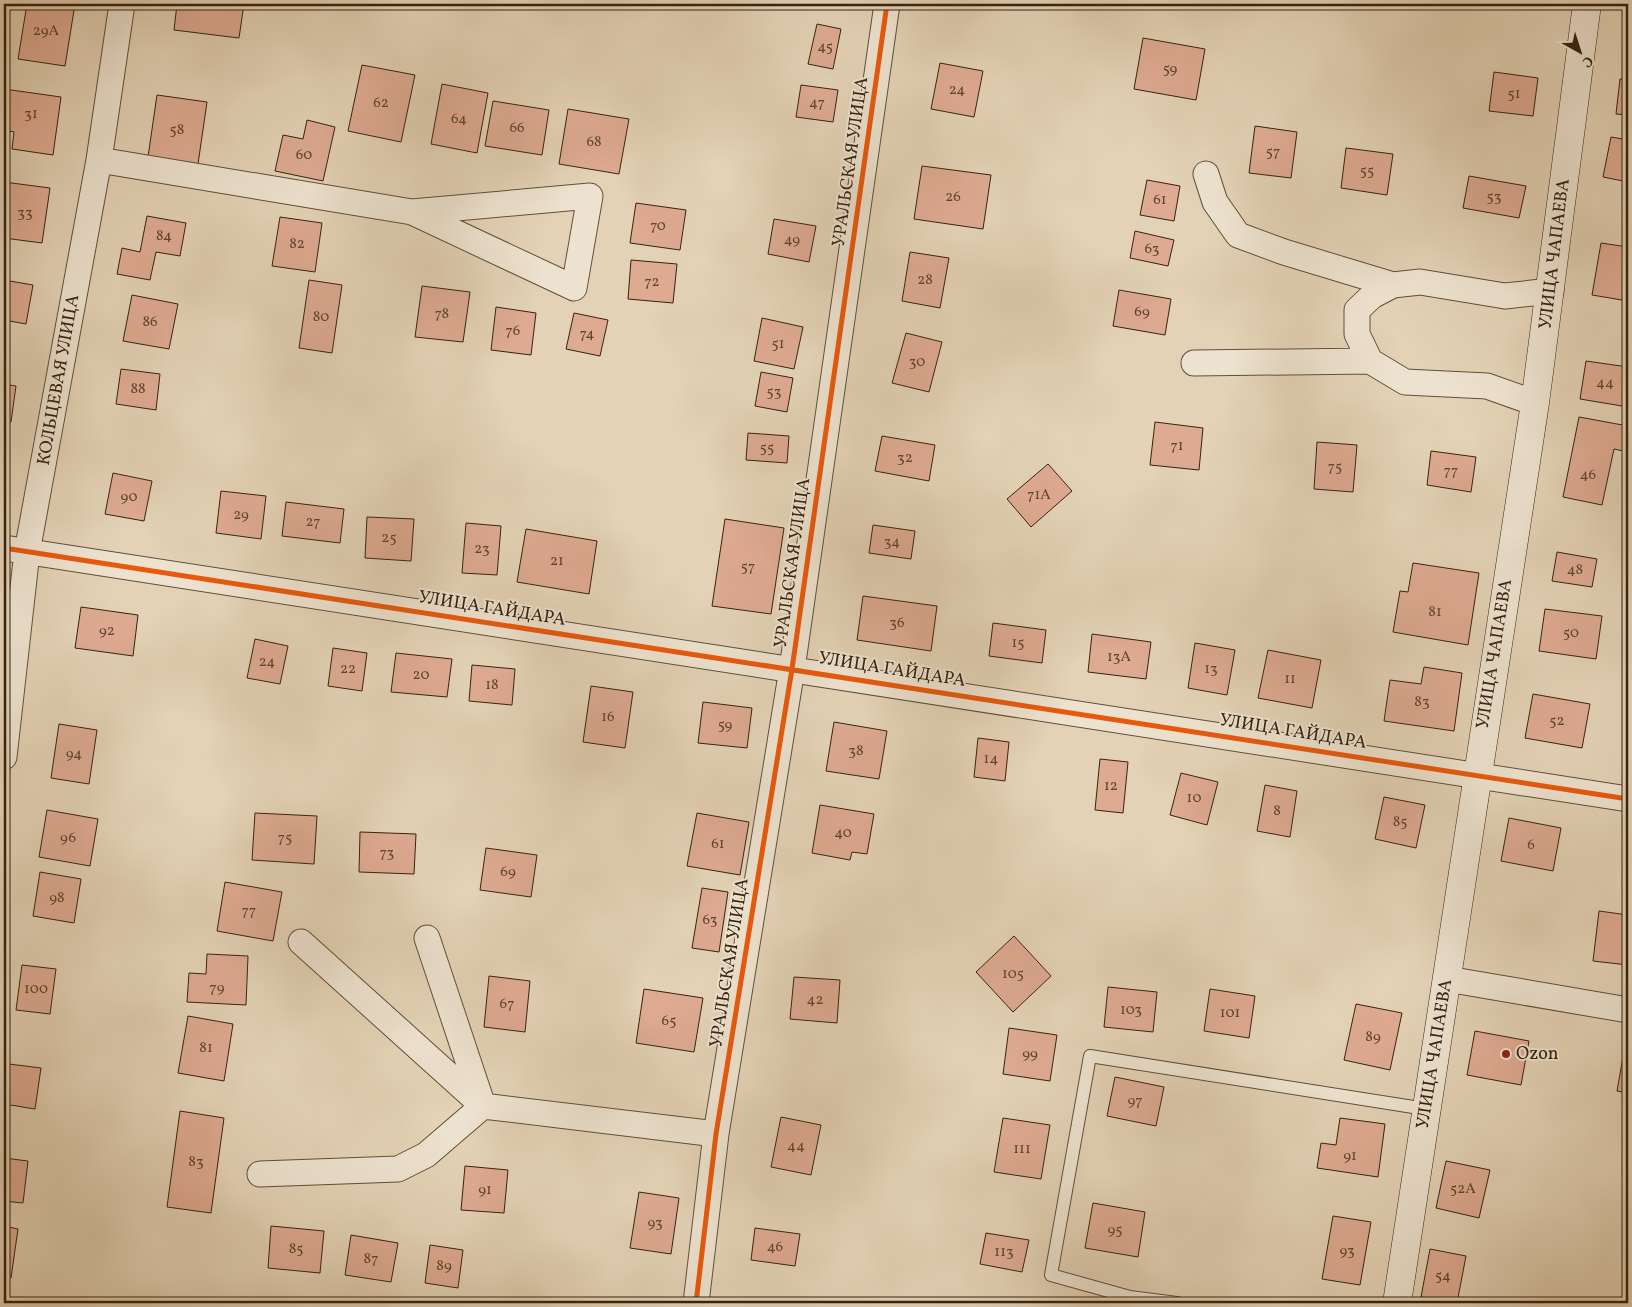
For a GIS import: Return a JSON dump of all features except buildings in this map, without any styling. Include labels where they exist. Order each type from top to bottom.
[{"type":"street","name":"КОЛЬЦЕВАЯ УЛИЦА","points":[[4,757],[15,550],[99,160],[122,4]]},
{"type":"street","name":"УРАЛЬСКАЯ УЛИЦА","points":[[696,1303],[716,1134],[792,668],[887,4]]},
{"type":"street","name":"УЛИЦА ЧАПАЕВА","points":[[1397,1303],[1447,979],[1476,774],[1535,403],[1587,4]]},
{"type":"street","points":[[99,160],[412,212],[574,288],[590,196],[412,212]]},
{"type":"street","points":[[1206,174],[1215,202],[1238,235],[1284,252],[1393,284],[1420,282],[1506,296],[1551,291]]},
{"type":"street","points":[[1370,361],[1357,334],[1356,310],[1372,296],[1393,284]]},
{"type":"street","points":[[1194,363],[1370,361],[1405,382],[1487,386],[1535,403]]},
{"type":"street","name":"УЛИЦА ГАЙДАРА","points":[[15,550],[792,668],[1628,799]]},
{"type":"street","points":[[427,938],[483,1106]]},
{"type":"street","points":[[301,942],[483,1106],[716,1134]]},
{"type":"street","points":[[1447,979],[1628,1010]]},
{"type":"street","points":[[260,1174],[398,1169],[426,1155],[483,1106]]},
{"type":"lane","points":[[1177,1303],[1130,1297],[1051,1275],[1090,1056],[1426,1108]]},
{"type":"cycle path","points":[[696,1303],[716,1134],[792,669],[887,4]]},
{"type":"cycle path","points":[[4,548],[1628,799]]},
{"type":"place","name":"Ozon","points":[[1506,1054]]}]
